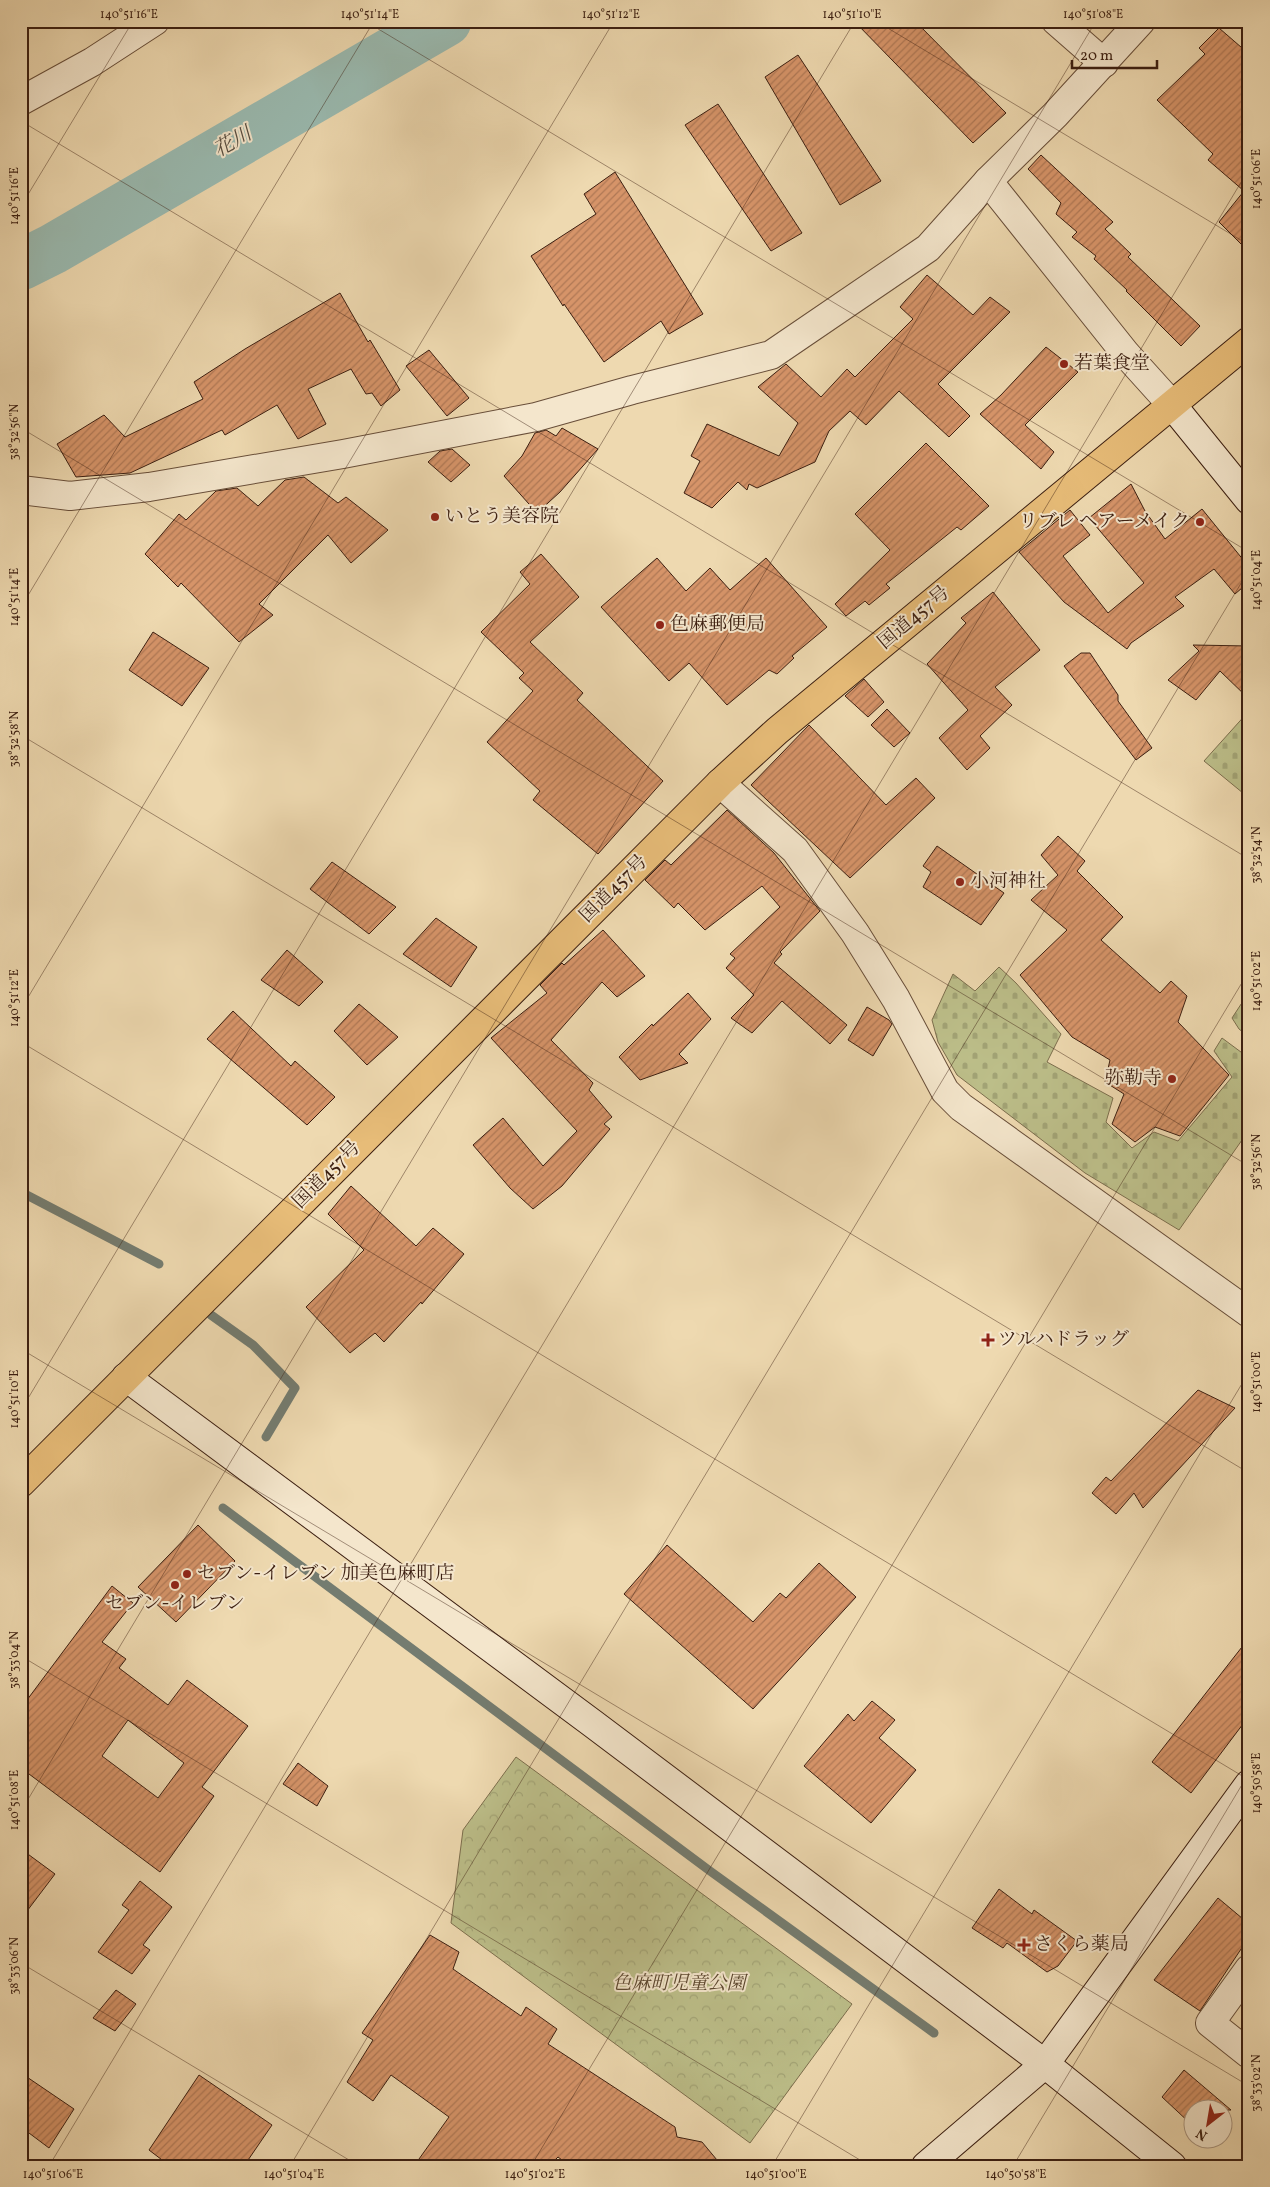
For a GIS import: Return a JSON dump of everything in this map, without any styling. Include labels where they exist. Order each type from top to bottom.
[{"type":"highway","name":"国道457号","points":[[21,1483],[720,783],[777,731],[1249,341]]},
{"type":"street","points":[[21,101],[92,62],[155,21]]},
{"type":"street","points":[[1056,21],[1104,63]]},
{"type":"street","points":[[21,490],[70,496],[149,487],[343,454],[536,417],[632,390],[771,355],[928,248],[988,181],[1104,63],[1141,21]]},
{"type":"street","points":[[988,181],[1126,354],[1172,405],[1249,500]]},
{"type":"street","points":[[720,783],[795,850],[855,933],[896,999],[945,1091],[961,1107],[1249,1313]]},
{"type":"street","points":[[126,1377],[592,1722],[1046,2064],[1172,2166]]},
{"type":"street","points":[[926,2166],[1046,2064],[1249,1784]]},
{"type":"street","points":[[1249,1969],[1210,2022],[1249,2054]]},
{"type":"green space","points":[[1249,713],[1249,798],[1204,761]]},
{"type":"green space","points":[[999,967],[1016,983],[1061,1034],[1047,1062],[1113,1098],[1106,1122],[1132,1148],[1154,1132],[1178,1141],[1232,1077],[1214,1051],[1222,1038],[1249,1058],[1249,1130],[1179,1230],[1085,1173],[957,1075],[938,1042],[932,1020],[953,974],[975,991]]},
{"type":"green space","points":[[1249,992],[1249,1037],[1239,1029],[1232,1018]]},
{"type":"green space","name":"色麻町児童公園","points":[[516,1757],[852,2004],[750,2143],[451,1923],[463,1830]]},
{"type":"building","points":[[854,21],[915,21],[1006,113],[973,143]]},
{"type":"building","points":[[1219,28],[1249,54],[1249,252],[1219,222],[1244,191],[1208,160],[1213,154],[1157,100],[1205,54],[1199,48]]},
{"type":"building","points":[[798,55],[881,181],[840,205],[765,77]]},
{"type":"building","points":[[718,104],[802,233],[771,251],[685,125]]},
{"type":"building","points":[[1041,155],[1113,222],[1105,229],[1131,254],[1128,257],[1200,326],[1181,346],[1094,259],[1096,256],[1072,237],[1077,232],[1056,214],[1061,203],[1028,169]]},
{"type":"building","points":[[615,172],[703,314],[669,334],[661,321],[604,362],[564,304],[563,306],[531,256],[596,214],[584,194]]},
{"type":"building","points":[[927,275],[973,315],[990,297],[1010,312],[938,384],[970,416],[949,437],[899,391],[866,425],[850,411],[829,431],[815,462],[757,488],[749,484],[747,490],[738,482],[712,508],[684,493],[700,461],[691,456],[707,424],[779,456],[798,423],[758,387],[786,364],[821,397],[847,369],[855,377],[913,319],[900,307]]},
{"type":"building","points":[[340,293],[368,342],[370,340],[400,390],[381,406],[372,393],[366,394],[351,369],[308,389],[326,424],[298,439],[277,405],[225,435],[222,430],[130,473],[76,477],[57,444],[104,415],[125,437],[203,399],[194,382],[245,349]]},
{"type":"building","points":[[1046,347],[1078,372],[1025,425],[1054,452],[1041,469],[980,414],[1001,395]]},
{"type":"building","points":[[429,350],[469,398],[447,416],[406,366]]},
{"type":"building","points":[[562,428],[598,449],[560,492],[537,513],[504,476],[522,456],[535,433],[546,430],[556,436]]},
{"type":"building","points":[[926,443],[989,506],[961,530],[957,527],[886,584],[890,588],[869,605],[865,601],[846,616],[835,604],[890,550],[855,514]]},
{"type":"building","points":[[452,449],[470,465],[451,482],[428,462],[440,451]]},
{"type":"building","points":[[304,477],[338,503],[346,497],[388,530],[351,563],[328,535],[259,604],[273,615],[239,642],[181,583],[178,587],[145,554],[179,514],[186,520],[216,491],[237,488],[258,506],[285,480]]},
{"type":"building","points":[[1131,484],[1145,511],[1165,539],[1202,509],[1249,567],[1249,582],[1235,594],[1214,569],[1175,597],[1184,606],[1131,643],[1127,649],[1064,602],[1019,552],[1070,510],[1090,535],[1063,556],[1108,613],[1144,583],[1089,518]]},
{"type":"building","points":[[541,554],[579,597],[530,642],[583,693],[577,700],[663,781],[598,854],[533,800],[540,791],[487,742],[533,691],[519,678],[524,673],[481,632],[530,584],[520,572]]},
{"type":"building","points":[[657,558],[686,591],[710,568],[730,590],[766,558],[827,627],[792,656],[794,658],[777,674],[769,670],[727,705],[689,663],[669,681],[601,607]]},
{"type":"building","points":[[993,592],[1040,650],[995,687],[1012,705],[980,736],[990,748],[967,770],[939,738],[968,710],[927,664],[966,623],[961,618]]},
{"type":"building","points":[[153,632],[209,668],[182,706],[129,670]]},
{"type":"building","points":[[1193,645],[1249,646],[1249,699],[1220,671],[1196,700],[1168,680],[1199,651]]},
{"type":"building","points":[[1081,653],[1090,653],[1118,695],[1118,701],[1152,748],[1136,760],[1064,666]]},
{"type":"building","points":[[864,679],[884,702],[868,717],[845,696]]},
{"type":"building","points":[[887,709],[910,733],[894,747],[871,725]]},
{"type":"building","points":[[809,725],[886,805],[916,778],[935,798],[850,878],[751,785]]},
{"type":"building","points":[[727,810],[774,853],[820,911],[780,952],[782,954],[774,963],[847,1025],[830,1044],[782,1001],[752,1033],[731,1018],[754,995],[726,968],[735,958],[730,954],[780,907],[762,886],[705,930],[678,903],[674,908],[645,880],[665,860],[671,865]]},
{"type":"building","points":[[1058,836],[1085,861],[1077,871],[1123,917],[1101,940],[1160,993],[1171,981],[1187,996],[1178,1022],[1229,1075],[1180,1136],[1155,1127],[1135,1142],[1112,1124],[1124,1094],[1105,1082],[1110,1060],[1072,1037],[1020,975],[1067,930],[1031,900],[1058,875],[1041,855]]},
{"type":"building","points":[[937,846],[1004,893],[981,925],[923,887],[931,872],[923,866]]},
{"type":"building","points":[[332,862],[396,907],[369,934],[310,889]]},
{"type":"building","points":[[436,918],[477,947],[451,987],[403,954]]},
{"type":"building","points":[[603,930],[645,976],[617,997],[602,982],[551,1040],[593,1083],[589,1090],[612,1117],[604,1124],[610,1129],[562,1186],[533,1209],[510,1188],[473,1145],[503,1118],[543,1166],[577,1131],[491,1038],[547,993],[540,985],[562,963],[564,965]]},
{"type":"building","points":[[287,950],[323,982],[299,1006],[261,980]]},
{"type":"building","points":[[688,993],[711,1019],[679,1054],[688,1063],[640,1080],[619,1057],[652,1024],[653,1026]]},
{"type":"building","points":[[359,1004],[398,1037],[367,1065],[334,1031]]},
{"type":"building","points":[[867,1007],[889,1020],[892,1024],[873,1056],[848,1040]]},
{"type":"building","points":[[233,1011],[291,1066],[295,1061],[335,1097],[307,1125],[207,1039]]},
{"type":"building","points":[[351,1186],[416,1246],[433,1228],[464,1254],[422,1304],[421,1302],[384,1342],[375,1333],[350,1353],[306,1307],[364,1250],[328,1214]]},
{"type":"building","points":[[1198,1390],[1235,1408],[1143,1508],[1134,1493],[1116,1514],[1092,1493],[1106,1477],[1111,1481]]},
{"type":"building","name":"セブン-イレブン 加美色麻町店","points":[[198,1525],[235,1561],[176,1622],[138,1587]]},
{"type":"building","points":[[667,1545],[753,1622],[780,1593],[786,1598],[819,1563],[856,1597],[753,1709],[624,1594]]},
{"type":"building","points":[[112,1586],[133,1603],[102,1642],[126,1659],[119,1668],[168,1705],[187,1680],[248,1726],[202,1787],[214,1796],[160,1872],[21,1768],[21,1708]],"holes":[[[128,1720],[184,1763],[158,1798],[102,1756]]]},
{"type":"building","points":[[1249,1638],[1249,1716],[1191,1793],[1152,1762]]},
{"type":"building","points":[[872,1701],[895,1720],[879,1738],[916,1770],[871,1823],[804,1766],[848,1714],[854,1721]]},
{"type":"building","points":[[298,1763],[328,1786],[317,1806],[283,1784]]},
{"type":"building","points":[[21,1849],[55,1874],[21,1919]]},
{"type":"building","points":[[140,1881],[172,1907],[143,1945],[150,1950],[132,1974],[98,1952],[129,1910],[122,1905]]},
{"type":"building","points":[[999,1889],[1032,1914],[1034,1910],[1077,1941],[1058,1966],[1047,1972],[1007,1943],[1003,1948],[972,1928]]},
{"type":"building","points":[[1218,1898],[1249,1924],[1249,1937],[1200,2011],[1154,1980]]},
{"type":"building","points":[[430,1935],[459,1952],[453,1969],[521,2016],[526,2007],[557,2029],[548,2044],[675,2127],[677,2137],[702,2142],[722,2166],[570,2166],[558,2157],[549,2166],[414,2166],[449,2117],[391,2075],[373,2101],[347,2082],[373,2040],[362,2033]]},
{"type":"building","points":[[116,1990],[136,2004],[115,2031],[93,2018]]},
{"type":"building","points":[[1184,2070],[1219,2100],[1182,2100],[1182,2116],[1162,2097]]},
{"type":"building","points":[[21,2073],[74,2109],[49,2148],[21,2127]]},
{"type":"building","points":[[199,2075],[272,2125],[244,2166],[170,2166],[149,2150]]},
{"type":"waterway","name":"花川","points":[[21,265],[53,249],[446,21]]},
{"type":"waterway","points":[[21,1192],[159,1264]]},
{"type":"waterway","points":[[211,1315],[253,1345],[295,1388],[266,1437]]},
{"type":"waterway","points":[[223,1508],[710,1871],[934,2033]]},
{"type":"place","name":"若葉食堂","points":[[1064,364]]},
{"type":"place","name":"いとう美容院","points":[[435,517]]},
{"type":"place","name":"リブレ ヘアーメイク","points":[[1200,522]]},
{"type":"place","name":"色麻郵便局","points":[[660,625]]},
{"type":"place","name":"小河神社","points":[[960,882]]},
{"type":"place","name":"弥勒寺","points":[[1172,1079]]},
{"type":"place","name":"ツルハドラッグ","points":[[988,1340]]},
{"type":"place","name":"セブン-イレブン 加美色麻町店","points":[[187,1574]]},
{"type":"place","name":"セブン-イレブン","points":[[175,1585]]},
{"type":"place","name":"さくら薬局","points":[[1024,1945]]}]
